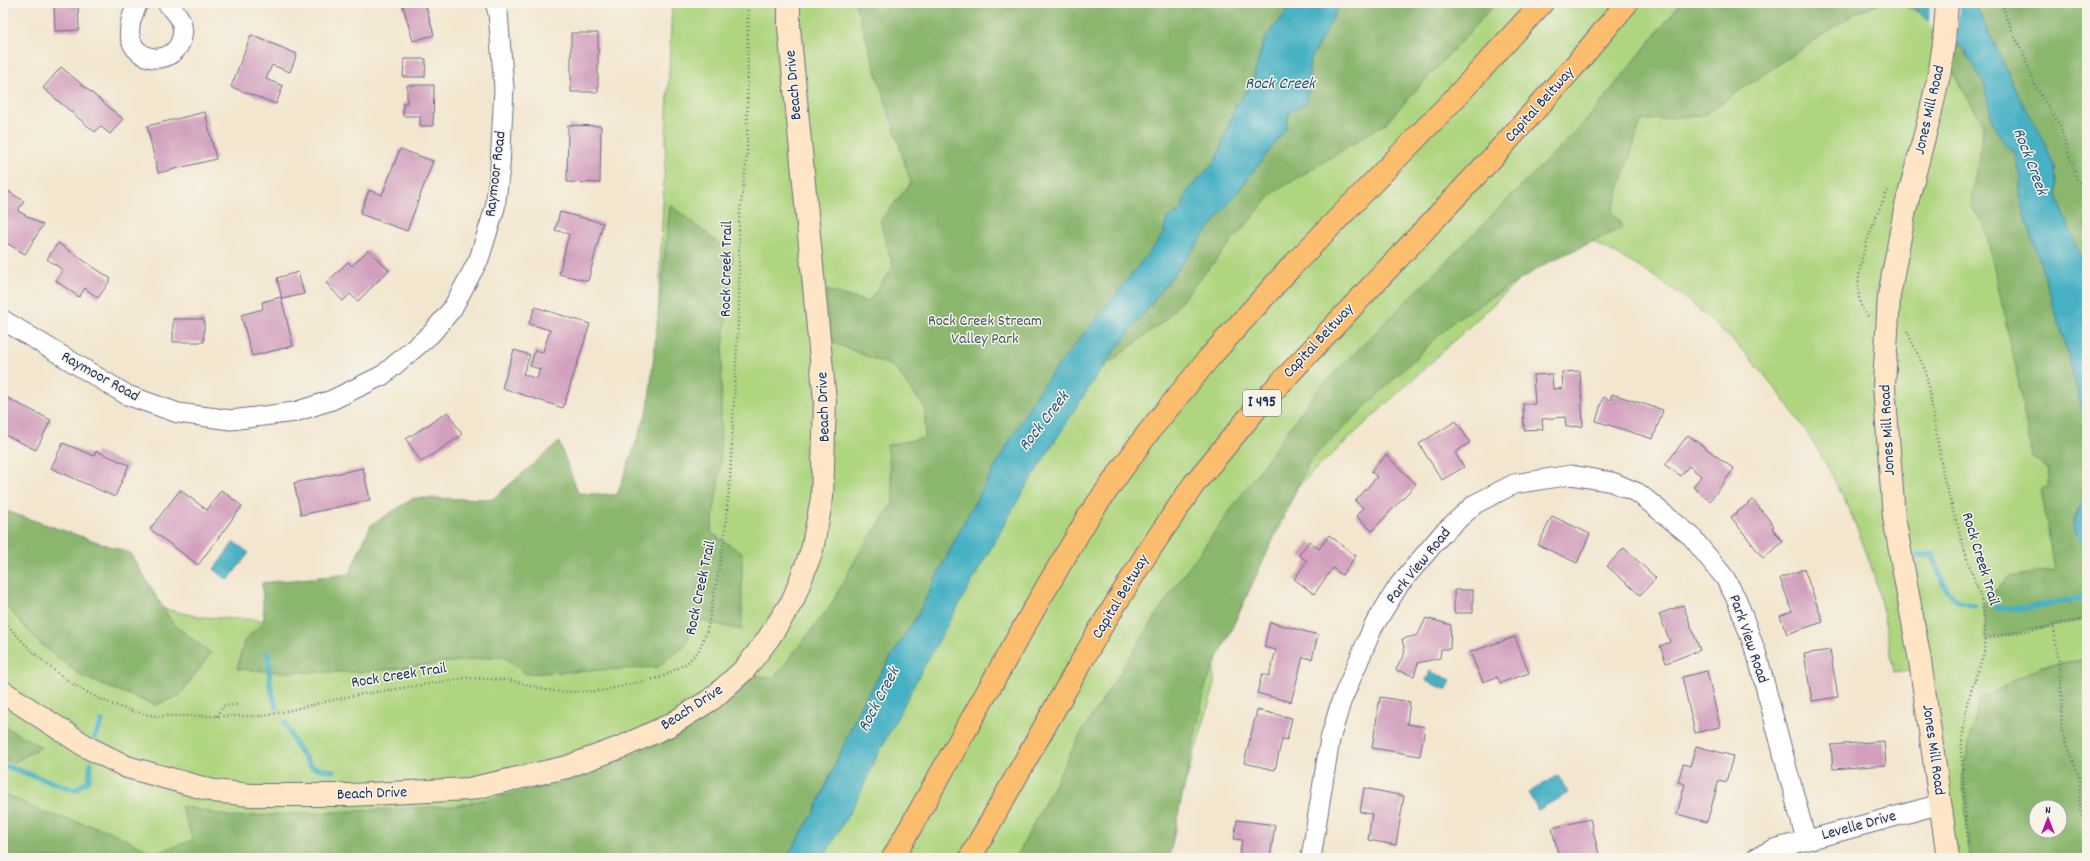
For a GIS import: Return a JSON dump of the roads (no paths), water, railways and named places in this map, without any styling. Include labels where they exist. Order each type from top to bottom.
[{"type":"highway","points":[[893,858],[1042,595],[1090,514],[1147,434],[1209,358],[1291,267],[1454,99],[1542,3]]},
{"type":"highway","name":"Capital Beltway","points":[[970,858],[1100,629],[1146,555],[1194,484],[1256,409],[1493,157],[1577,63],[1627,3]]},
{"type":"street","points":[[138,3],[130,22],[130,36],[134,45],[142,54],[152,58],[165,58],[174,53],[180,43],[184,28],[179,17],[166,3]]},
{"type":"street","name":"Raymoor Road","points":[[3,320],[126,395],[178,413],[231,420],[295,412],[332,400],[383,375],[431,334],[452,309],[479,259],[495,208],[500,167],[504,88],[498,13],[495,3]]},
{"type":"street","name":"Beach Drive","points":[[3,692],[87,747],[128,767],[214,791],[251,795],[350,795],[468,789],[567,767],[624,746],[670,725],[712,699],[745,669],[793,600],[812,550],[822,498],[825,401],[789,27],[789,3]]},
{"type":"street","name":"Jones Mill Road","points":[[1947,3],[1944,42],[1930,116],[1905,210],[1889,296],[1884,386],[1894,517],[1920,661],[1948,858]]},
{"type":"street","name":"Park View Road","points":[[1311,858],[1330,739],[1341,702],[1373,627],[1399,585],[1442,534],[1475,504],[1514,484],[1571,475],[1612,482],[1638,493],[1691,536],[1725,578],[1737,600],[1757,655],[1806,840]]},
{"type":"street","name":"Levelle Drive","points":[[1756,858],[1774,849],[1941,804]]},
{"type":"water","name":"Rock Creek","points":[[1290,3],[1341,3],[1310,60],[1307,103],[1289,112],[1286,129],[1100,370],[1021,495],[922,670],[874,762],[859,796],[823,858],[786,858],[814,813],[861,705],[918,614],[965,520],[1038,391],[1163,235],[1167,218],[1181,211],[1187,191],[1216,161],[1235,108],[1252,82],[1264,40],[1284,15]]},
{"type":"water","name":"Rock Creek","points":[[1913,3],[1971,3],[1977,8],[2024,107],[2041,135],[2055,168],[2057,195],[2087,276],[2087,426],[2060,326],[2019,196],[2021,177],[2015,152],[2005,145],[1993,124],[1984,84],[1964,49],[1918,12]]},
{"type":"water","points":[[2087,495],[2087,551],[2077,535],[2075,523],[2076,517]]},
{"type":"water","points":[[234,542],[249,553],[228,580],[214,569]]},
{"type":"water","points":[[1430,671],[1451,680],[1447,690],[1426,681]]},
{"type":"water","points":[[1558,775],[1568,793],[1538,810],[1528,793]]},
{"type":"waterway","points":[[1917,556],[1933,554],[1938,572],[1951,595],[1965,604],[1975,605]]},
{"type":"waterway","points":[[1996,608],[2024,608],[2087,597]]},
{"type":"waterway","points":[[268,653],[270,685],[276,707]]},
{"type":"waterway","points":[[95,738],[102,721]]},
{"type":"waterway","points":[[285,722],[296,746],[312,767],[333,771]]},
{"type":"waterway","points":[[3,765],[75,790],[89,780],[91,763]]},
{"type":"park label","name":"Rock Creek Stream Valley Park","points":[[985,330]]}]
